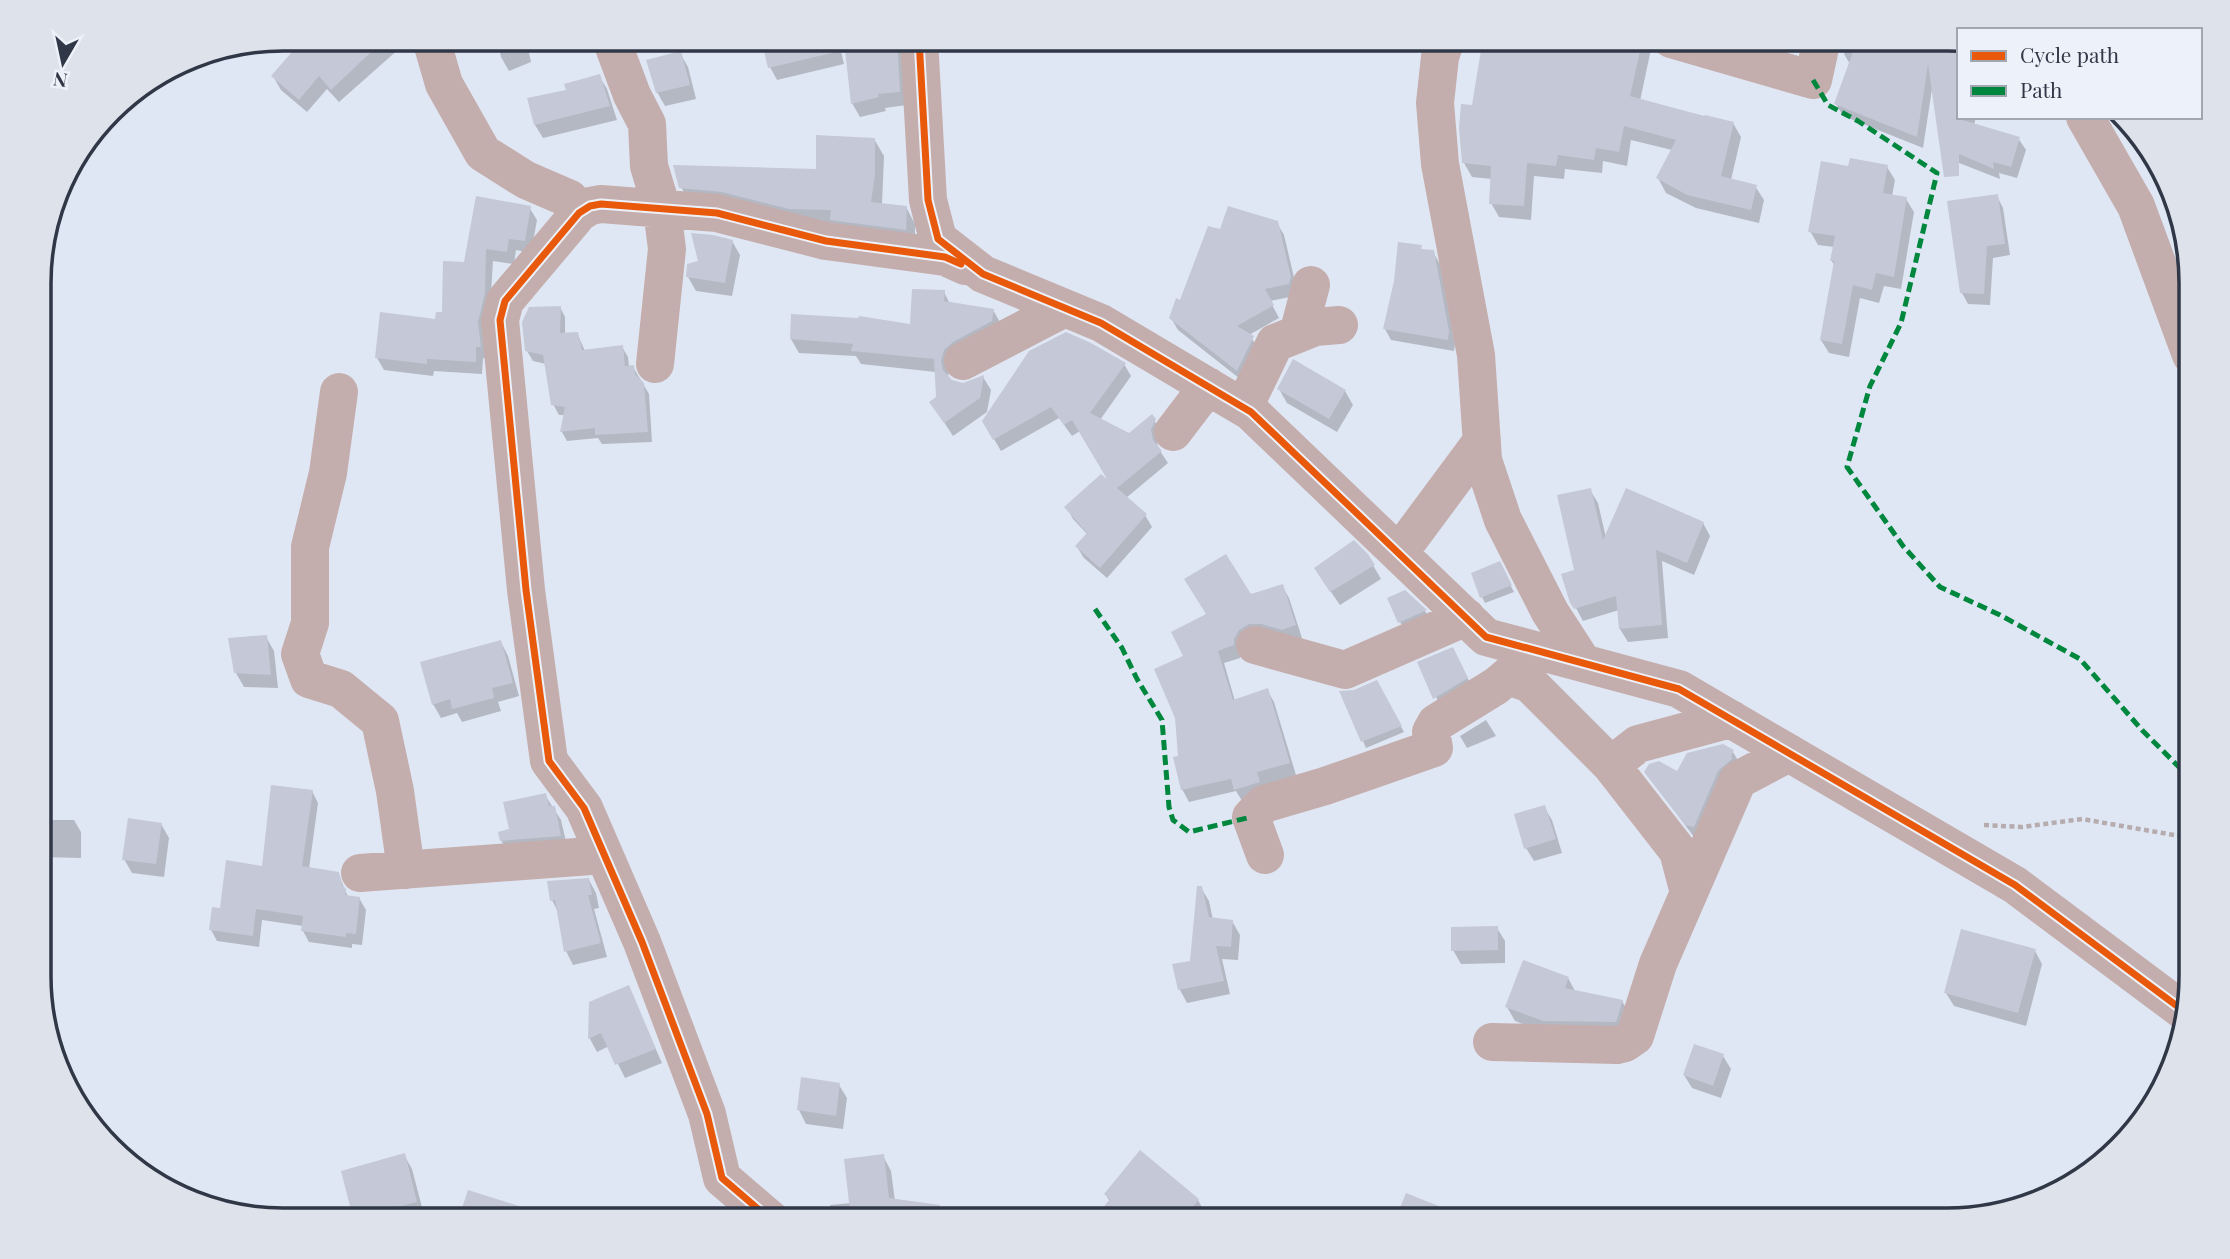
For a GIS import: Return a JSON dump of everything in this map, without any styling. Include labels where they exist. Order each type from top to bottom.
[{"type":"street","points":[[435,51],[444,84],[483,153],[526,180],[570,199],[579,213]]},
{"type":"street","points":[[616,51],[632,95],[647,124],[649,166],[662,209],[667,249],[655,364]]},
{"type":"street","points":[[920,51],[928,200],[938,239],[983,274]]},
{"type":"street","points":[[1442,51],[1435,103],[1440,164],[1476,355],[1483,460],[1503,520],[1550,612],[1583,663]]},
{"type":"street","points":[[1715,51],[1813,80],[1819,51]]},
{"type":"street","points":[[2086,119],[2136,206],[2179,322]]},
{"type":"street","points":[[757,1208],[722,1178],[707,1114],[642,942],[584,808],[549,761],[526,590],[500,320],[505,301],[579,213],[590,206],[601,204],[717,213],[826,241],[945,257],[1101,323],[1251,412],[1478,628],[1583,663],[1679,690],[2015,885],[2177,1006]]},
{"type":"street","points":[[1298,334],[1311,285]]},
{"type":"street","points":[[963,361],[1065,308]]},
{"type":"street","points":[[1244,407],[1275,343],[1315,327],[1339,325]]},
{"type":"street","points":[[1172,432],[1208,386]]},
{"type":"street","points":[[339,392],[328,474],[310,547],[310,623],[300,654],[309,679],[341,689],[380,721],[395,791],[406,870]]},
{"type":"street","points":[[1399,553],[1482,441]]},
{"type":"street","points":[[1257,655],[1345,670],[1478,628]]},
{"type":"street","points":[[1478,628],[1502,681]]},
{"type":"street","points":[[1265,855],[1251,817],[1264,804],[1378,769],[1434,748],[1431,732],[1436,723],[1508,676],[1530,684],[1611,765],[1678,851],[1689,893]]},
{"type":"street","points":[[1611,765],[1638,744],[1731,719]]},
{"type":"street","points":[[1492,1042],[1617,1045],[1625,1043],[1635,1035],[1658,964],[1738,780],[1789,754]]},
{"type":"street","points":[[360,873],[604,855]]},
{"type":"path","points":[[1981,825],[2022,827],[2082,819],[2179,836]]},
{"type":"building","points":[[293,51],[372,51],[331,90],[319,76],[299,100],[271,76]]},
{"type":"building","points":[[681,51],[690,85],[656,93],[646,60]]},
{"type":"building","points":[[764,51],[841,51],[768,68]]},
{"type":"building","points":[[845,51],[898,51],[900,92],[878,94],[879,97],[851,104]]},
{"type":"building","points":[[1481,51],[1640,51],[1630,96],[1734,122],[1721,176],[1757,185],[1751,210],[1687,195],[1656,178],[1676,140],[1624,126],[1619,152],[1596,148],[1594,160],[1558,155],[1556,166],[1527,163],[1524,206],[1489,204],[1491,166],[1462,163],[1459,128],[1461,104],[1472,105]]},
{"type":"building","points":[[1853,51],[1957,52],[1957,119],[2020,137],[2011,167],[1993,162],[1994,169],[1959,154],[1959,176],[1944,177],[1928,64],[1917,137],[1834,104]]},
{"type":"building","points":[[600,74],[610,106],[534,125],[527,98],[566,90],[564,84]]},
{"type":"building","points":[[816,135],[875,138],[875,175],[871,202],[907,206],[906,230],[830,220],[831,210],[789,209],[722,192],[679,188],[673,165],[816,169]]},
{"type":"building","points":[[1850,158],[1888,165],[1883,193],[1907,197],[1894,277],[1876,273],[1872,290],[1853,285],[1842,344],[1820,340],[1834,261],[1830,261],[1835,236],[1808,232],[1821,161],[1848,166]]},
{"type":"building","points":[[1998,194],[2005,244],[1987,246],[1984,294],[1960,293],[1947,201]]},
{"type":"building","points":[[476,196],[531,206],[525,241],[509,239],[507,252],[486,249],[485,293],[478,322],[481,347],[476,347],[476,362],[427,359],[427,364],[375,358],[380,312],[435,319],[436,312],[442,312],[443,261],[464,262]]},
{"type":"building","points":[[1228,206],[1278,221],[1291,277],[1289,284],[1265,289],[1274,305],[1237,326],[1254,336],[1237,371],[1169,318],[1176,298],[1180,300],[1208,226],[1220,229]]},
{"type":"building","points":[[691,233],[733,240],[725,283],[686,277],[687,264],[698,261]]},
{"type":"building","points":[[1398,242],[1422,245],[1421,249],[1434,250],[1449,331],[1448,340],[1383,329],[1394,281]]},
{"type":"building","points":[[912,289],[945,290],[944,301],[994,309],[992,321],[953,342],[944,350],[941,361],[943,370],[952,380],[963,383],[984,375],[980,398],[944,423],[929,402],[936,397],[934,359],[851,351],[853,344],[790,339],[791,314],[859,316],[910,324]]},
{"type":"building","points":[[561,306],[560,333],[578,332],[582,350],[623,345],[625,366],[634,365],[635,374],[644,383],[648,432],[595,435],[595,428],[560,432],[565,407],[551,405],[543,355],[525,351],[522,322],[529,307]]},
{"type":"building","points":[[1066,332],[1126,363],[1090,413],[1129,433],[1152,414],[1156,419],[1151,429],[1153,440],[1162,451],[1117,488],[1147,514],[1100,568],[1075,546],[1087,533],[1064,507],[1101,474],[1107,479],[1072,420],[1064,425],[1051,407],[993,440],[982,421],[1029,351]]},
{"type":"building","points":[[1293,359],[1346,390],[1329,419],[1277,389]]},
{"type":"building","points":[[1591,488],[1603,540],[1626,488],[1704,522],[1687,563],[1656,550],[1662,625],[1619,629],[1616,596],[1574,609],[1570,603],[1561,574],[1574,570],[1557,495]]},
{"type":"building","points":[[1354,540],[1375,565],[1330,592],[1314,568]]},
{"type":"building","points":[[1226,554],[1251,594],[1283,584],[1296,625],[1282,630],[1261,624],[1249,624],[1239,630],[1234,645],[1218,651],[1233,700],[1268,688],[1290,763],[1257,772],[1260,782],[1234,790],[1231,779],[1181,790],[1173,757],[1178,756],[1175,718],[1154,669],[1183,656],[1171,632],[1206,614],[1184,579]]},
{"type":"building","points":[[1500,561],[1512,585],[1480,598],[1471,573]]},
{"type":"building","points":[[1405,590],[1427,610],[1398,623],[1387,598]]},
{"type":"building","points":[[267,635],[271,675],[234,673],[228,638]]},
{"type":"building","points":[[501,640],[513,683],[492,688],[494,698],[452,709],[450,699],[432,705],[420,662]]},
{"type":"building","points":[[1453,647],[1468,678],[1433,699],[1417,662]]},
{"type":"building","points":[[1377,680],[1402,726],[1361,742],[1339,691],[1354,690]]},
{"type":"building","points":[[1723,744],[1734,750],[1731,757],[1733,758],[1718,771],[1694,827],[1685,825],[1644,772],[1649,764],[1659,761],[1677,771],[1687,753]]},
{"type":"building","points":[[271,785],[313,790],[302,866],[339,872],[342,885],[346,889],[345,895],[360,897],[356,934],[346,933],[346,937],[301,931],[303,916],[256,909],[253,936],[209,930],[212,907],[220,908],[226,860],[262,866]]},
{"type":"building","points":[[546,793],[549,806],[555,806],[561,836],[500,841],[498,832],[509,829],[503,802]]},
{"type":"building","points":[[1545,805],[1556,839],[1524,849],[1514,814]]},
{"type":"building","points":[[128,818],[162,823],[156,864],[122,860]]},
{"type":"building","points":[[589,878],[592,895],[588,895],[601,943],[564,952],[555,900],[550,901],[547,881]]},
{"type":"building","points":[[1197,886],[1202,886],[1209,917],[1233,920],[1231,947],[1216,946],[1224,981],[1178,990],[1172,964],[1190,961]]},
{"type":"building","points":[[1498,926],[1498,950],[1451,951],[1451,927]]},
{"type":"building","points":[[1961,929],[2036,949],[2018,1013],[1944,993]]},
{"type":"building","points":[[1523,960],[1569,977],[1565,988],[1623,1000],[1616,1022],[1543,1021],[1505,1007]]},
{"type":"building","points":[[629,985],[656,1049],[615,1065],[601,1033],[588,1039],[589,1002]]},
{"type":"building","points":[[1694,1044],[1724,1054],[1713,1086],[1683,1075]]},
{"type":"building","points":[[801,1077],[840,1083],[836,1116],[797,1110]]},
{"type":"building","points":[[1140,1150],[1199,1199],[1192,1208],[1103,1208],[1110,1199],[1104,1194]]},
{"type":"building","points":[[405,1153],[417,1202],[393,1208],[350,1208],[341,1171]]},
{"type":"building","points":[[884,1154],[889,1198],[940,1205],[940,1208],[850,1208],[844,1159]]},
{"type":"building","points":[[468,1190],[526,1208],[462,1208]]},
{"type":"building","points":[[1406,1193],[1444,1208],[1400,1208]]},
{"type":"marked path","points":[[1813,80],[1828,105],[1858,121],[1937,173],[1901,323],[1870,386],[1847,467],[1903,546],[1940,587],[2000,615],[2080,659],[2142,730],[2179,767]]},
{"type":"marked path","points":[[1095,609],[1122,648],[1162,720],[1169,807],[1173,820],[1189,832],[1251,817]]},
{"type":"cycle path","points":[[920,51],[928,200],[938,239],[983,274],[1101,323],[1251,412],[1486,637],[1679,689],[2015,885],[2177,1006]]},
{"type":"cycle path","points":[[757,1208],[722,1178],[707,1114],[642,942],[584,808],[549,761],[526,590],[500,320],[505,301],[579,213],[590,206],[601,204],[717,213],[826,241],[945,257],[961,264]]}]
